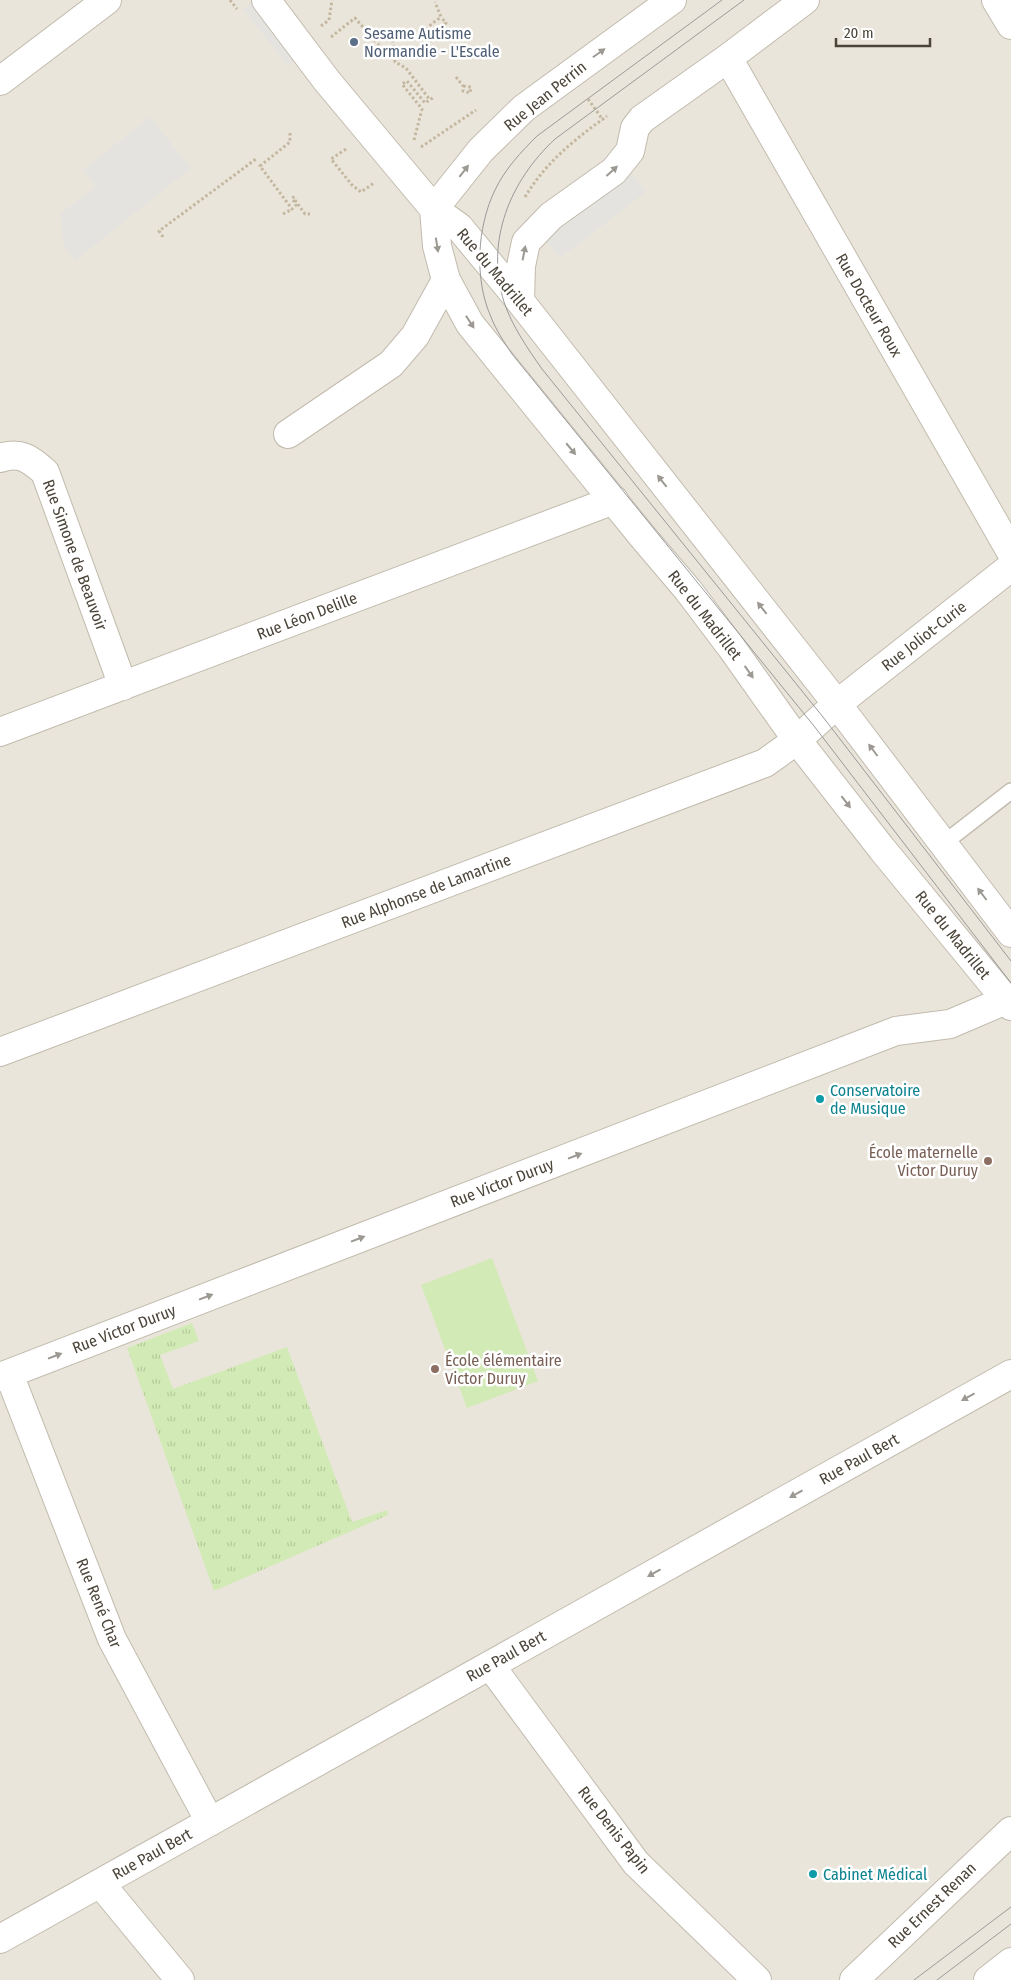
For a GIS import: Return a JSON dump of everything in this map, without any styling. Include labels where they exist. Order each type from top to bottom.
[{"type":"street","points":[[0,81],[107,0]]},
{"type":"street","name":"Rue du Madrillet","points":[[266,0],[327,81],[434,209],[459,227],[520,301],[838,704],[1011,933]]},
{"type":"street","name":"Rue Jean Perrin","points":[[434,209],[481,150],[524,108],[672,0]]},
{"type":"street","points":[[520,301],[521,266],[526,242],[551,216],[614,171],[630,151],[635,128],[642,119],[805,0]]},
{"type":"street","points":[[996,0],[1011,25]]},
{"type":"street","name":"Rue Docteur Roux","points":[[728,58],[1011,552]]},
{"type":"street","name":"Rue du Madrillet","points":[[434,209],[437,246],[446,280],[470,324],[694,597],[797,740],[1009,1003]]},
{"type":"street","points":[[288,434],[391,364],[414,336],[446,280]]},
{"type":"street","name":"Rue Simone de Beauvoir","points":[[0,458],[8,455],[29,458],[45,472],[123,686]]},
{"type":"street","name":"Rue Léon Delille","points":[[0,732],[614,500]]},
{"type":"street","name":"Rue Joliot-Curie","points":[[838,704],[1011,567]]},
{"type":"street","name":"Rue Alphonse de Lamartine","points":[[0,1052],[765,763],[797,740],[838,704]]},
{"type":"street","name":"Rue Victor Duruy","points":[[5,1376],[896,1031],[950,1024],[1009,1003]]},
{"type":"street","name":"Rue Paul Bert","points":[[0,1939],[1011,1374]]},
{"type":"street","name":"Rue René Char","points":[[5,1376],[112,1639],[210,1822]]},
{"type":"street","name":"Rue Denis Papin","points":[[490,1665],[636,1863],[757,1980]]},
{"type":"street","name":"Rue Ernest Renan","points":[[854,1980],[1011,1831]]},
{"type":"street","points":[[100,1883],[180,1980]]},
{"type":"street","points":[[988,1980],[1011,1962]]},
{"type":"lane","points":[[944,844],[1011,791]]},
{"type":"path","points":[[230,0],[241,15]]},
{"type":"path","points":[[318,28],[328,20],[332,0]]},
{"type":"path","points":[[432,41],[429,36],[446,23],[435,2]]},
{"type":"path","points":[[426,45],[425,32],[430,25],[442,17]]},
{"type":"path","points":[[328,39],[355,18],[379,45]]},
{"type":"path","points":[[392,35],[395,62],[406,68],[432,98],[425,103],[407,81],[402,84],[422,109],[414,144]]},
{"type":"path","points":[[456,77],[463,86]]},
{"type":"path","points":[[522,202],[535,181],[561,151],[603,119]]},
{"type":"path","points":[[290,133],[290,142],[260,166],[292,209]]},
{"type":"path","points":[[341,141],[352,155]]},
{"type":"path","points":[[347,148],[332,159],[352,185],[361,192],[374,182]]},
{"type":"path","points":[[163,237],[159,231],[256,159]]},
{"type":"path","points":[[368,176],[380,190]]},
{"type":"path","points":[[283,214],[296,205],[292,198],[295,196],[305,214],[310,214]]},
{"type":"shaded area","points":[[0,0],[1011,0],[1011,1980],[0,1980]]},
{"type":"shaded area","points":[[251,3],[295,60],[288,66],[243,9]]},
{"type":"shaded area","points":[[150,117],[191,168],[75,261],[63,244],[61,213],[96,187],[83,170]]},
{"type":"shaded area","points":[[631,172],[646,192],[560,258],[544,239]]},
{"type":"green space","points":[[492,1258],[538,1381],[467,1408],[421,1285]]},
{"type":"green space","points":[[192,1323],[199,1341],[160,1355],[173,1389],[287,1347],[352,1522],[387,1510],[388,1515],[214,1591],[127,1348]]},
{"type":"tram line","points":[[722,0],[537,136],[514,161],[495,190],[484,220],[481,236],[480,270],[486,302],[495,327],[512,354],[814,726],[1011,983]]},
{"type":"tram line","points":[[744,0],[555,139],[539,156],[525,174],[514,193],[500,235],[499,279],[504,302],[516,328],[542,369],[823,717],[1011,961]]},
{"type":"tram line","points":[[914,1980],[1011,1907]]},
{"type":"tram line","points":[[937,1980],[1011,1924]]},
{"type":"place","name":"Sesame Autisme Normandie - L'Escale","points":[[354,42]]},
{"type":"place","name":"Conservatoire de Musique","points":[[820,1099]]},
{"type":"place","name":"École maternelle Victor Duruy","points":[[988,1161]]},
{"type":"place","name":"École élémentaire Victor Duruy","points":[[435,1369]]},
{"type":"place","name":"Cabinet Médical","points":[[813,1874]]}]
